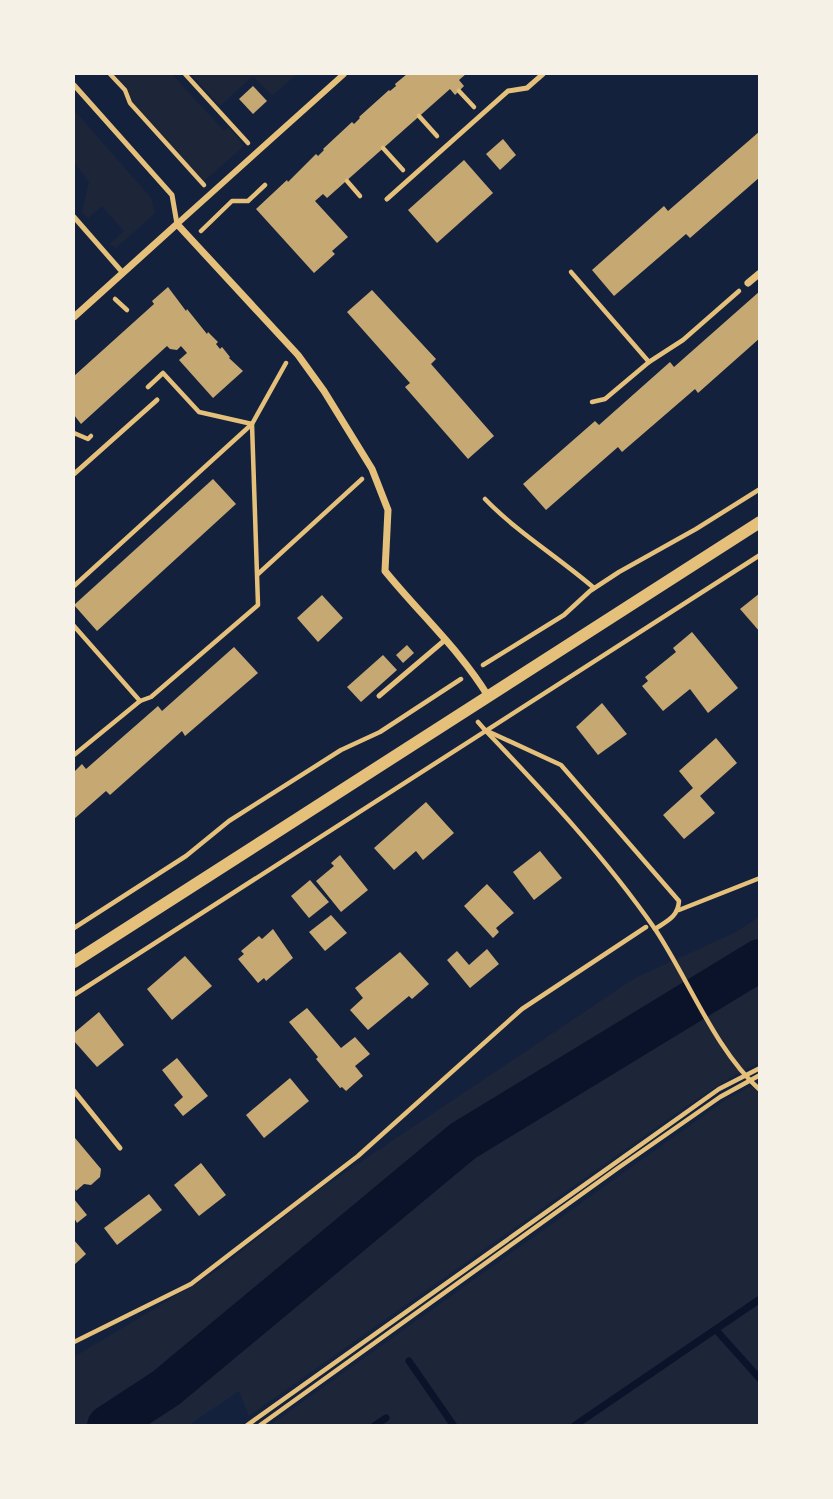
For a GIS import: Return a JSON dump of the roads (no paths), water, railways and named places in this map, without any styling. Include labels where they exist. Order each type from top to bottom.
[{"type":"street","points":[[74,317],[344,74]]},
{"type":"street","points":[[177,224],[264,316],[298,355],[324,391],[372,469],[388,510],[385,570],[408,600],[473,671],[488,696]]},
{"type":"street","points":[[748,283],[760,273]]},
{"type":"street","points":[[74,962],[760,522]]},
{"type":"lane","points":[[387,199],[508,91],[527,88],[543,74]]},
{"type":"lane","points":[[74,85],[172,195],[177,224]]},
{"type":"lane","points":[[74,217],[123,272]]},
{"type":"lane","points":[[74,474],[157,400]]},
{"type":"lane","points":[[379,696],[445,640]]},
{"type":"lane","points":[[74,1091],[120,1148]]},
{"type":"waterway","points":[[108,1426],[166,1388],[463,1141],[760,960]]},
{"type":"waterway","points":[[574,1426],[760,1299]]},
{"type":"waterway","points":[[716,1330],[760,1379]]},
{"type":"waterway","points":[[409,1361],[454,1426]]},
{"type":"waterway","points":[[374,1426],[386,1418]]}]
